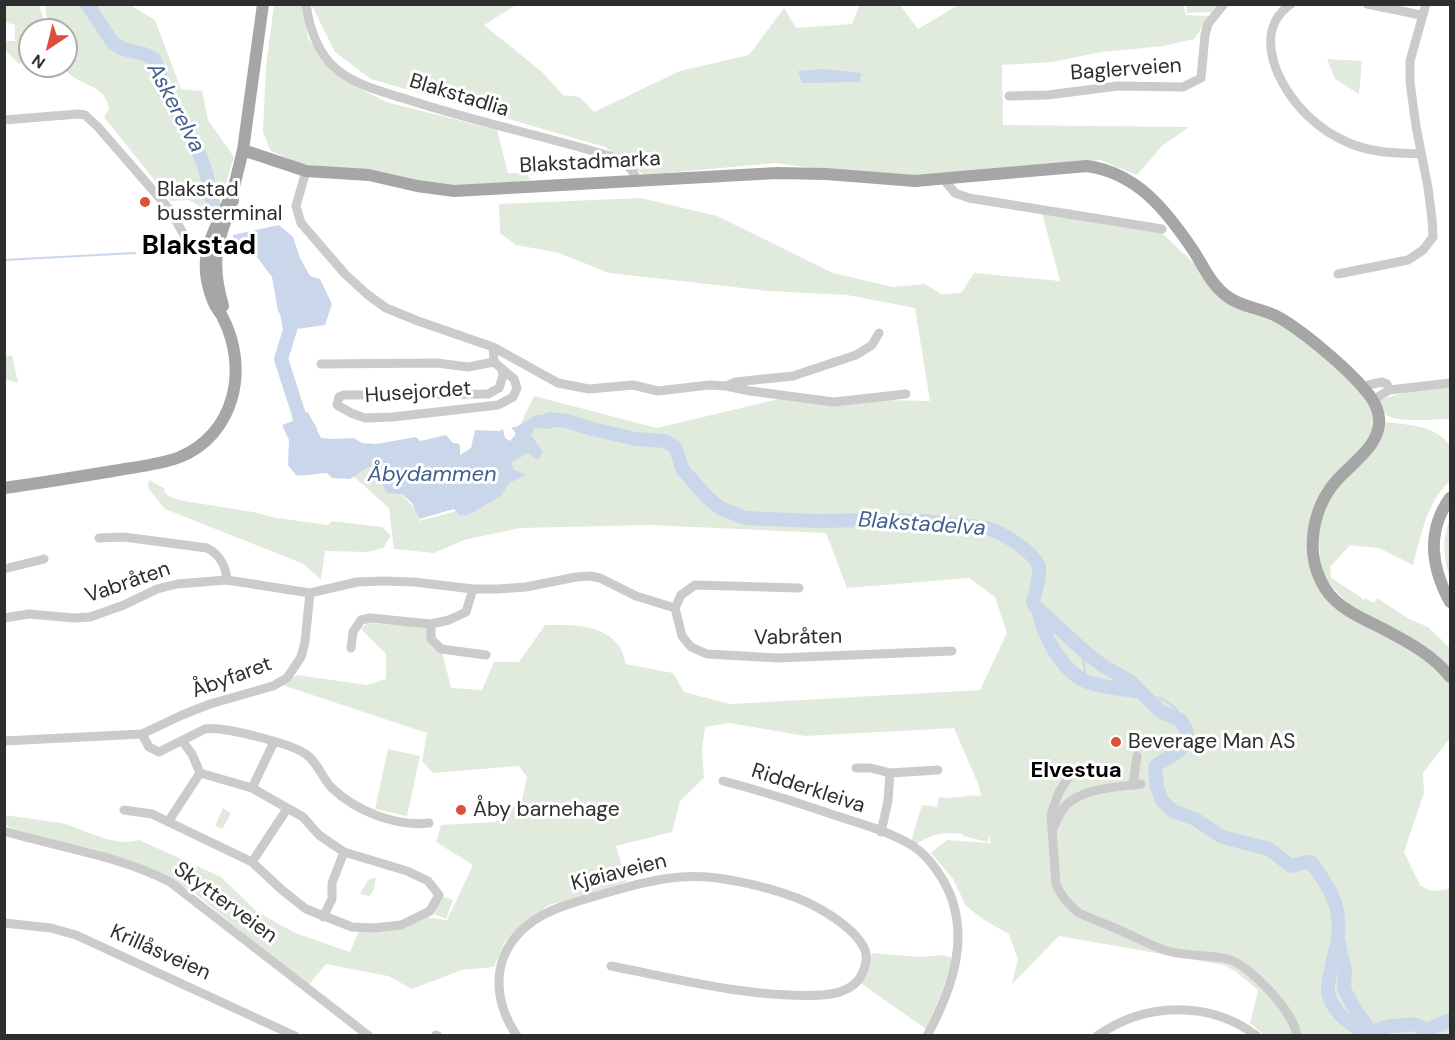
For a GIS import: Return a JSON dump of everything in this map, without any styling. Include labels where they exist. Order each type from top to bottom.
[{"type":"main road","points":[[4,488],[159,463],[181,456],[207,441],[227,415],[235,390],[235,363],[210,250],[234,198],[232,195],[243,150],[263,4]]},
{"type":"main road","name":"Blakstadmarka","points":[[243,150],[306,171],[369,176],[454,191],[804,172],[897,181],[944,180],[1070,166],[1098,168],[1122,176],[1140,187],[1165,214],[1219,290],[1237,303],[1278,316],[1287,322],[1358,382],[1373,400]]},
{"type":"main road","points":[[1373,400],[1379,420],[1373,440],[1363,454],[1330,488],[1319,509],[1313,535],[1313,558],[1327,591],[1341,606],[1419,649],[1450,677]]},
{"type":"main road","points":[[1450,498],[1438,523],[1433,548],[1436,568],[1450,602]]},
{"type":"street","name":"Blakstadlia","points":[[306,4],[308,20],[319,49],[331,64],[347,76],[368,86],[434,108],[610,156],[630,167],[637,180]]},
{"type":"street","name":"Baglerveien","points":[[1009,96],[1118,86],[1183,87],[1192,84],[1201,78],[1208,24],[1224,4]]},
{"type":"street","points":[[1291,4],[1283,9],[1274,21],[1270,42],[1271,52],[1281,81],[1307,115],[1332,134],[1349,143],[1370,150],[1421,154]]},
{"type":"street","points":[[1366,4],[1422,15]]},
{"type":"street","points":[[1338,274],[1408,260],[1429,244],[1433,237],[1410,82],[1410,60],[1426,4]]},
{"type":"street","points":[[4,120],[70,114],[85,115],[170,210],[187,242],[210,250]]},
{"type":"street","points":[[306,171],[296,206],[297,215],[318,244],[368,295],[387,308],[418,321],[493,347],[558,383],[589,389],[639,386],[658,391],[709,385],[726,386],[834,402],[906,394]]},
{"type":"street","points":[[944,180],[955,193],[969,198],[1161,229]]},
{"type":"street","points":[[726,386],[735,382],[793,376],[807,372],[856,355],[872,345],[879,333]]},
{"type":"street","name":"Husejordet","points":[[493,347],[494,362],[514,379],[517,388],[513,398],[498,405],[365,418],[356,416],[337,405],[339,397],[344,395],[488,394],[500,388],[502,369]]},
{"type":"street","name":"Husejordet","points":[[321,364],[437,363],[468,367],[494,362]]},
{"type":"street","points":[[1368,385],[1382,382],[1387,384],[1389,390]]},
{"type":"street","points":[[1373,400],[1389,390],[1450,383]]},
{"type":"street","name":"Vabråten","points":[[99,538],[124,537],[207,548],[216,552],[227,573],[227,580]]},
{"type":"street","points":[[4,569],[44,559]]},
{"type":"street","name":"Vabråten","points":[[4,618],[29,614],[90,617],[124,605],[157,589],[195,581],[227,580],[310,593],[357,582],[384,580],[473,589],[526,587],[590,576],[600,578],[636,596],[675,608],[682,636],[691,647],[706,654],[778,658],[952,651]]},
{"type":"street","points":[[675,608],[681,595],[695,585],[798,588]]},
{"type":"street","points":[[351,648],[353,632],[361,620],[370,618],[431,624],[449,620],[466,612],[473,589]]},
{"type":"street","name":"Åbyfaret","points":[[4,741],[142,734],[182,715],[273,686],[287,678],[297,665],[303,650],[310,593]]},
{"type":"street","points":[[431,624],[431,639],[441,649],[486,655]]},
{"type":"street","name":"Åbyfaret","points":[[142,734],[149,747],[159,752],[205,729],[212,728],[226,729],[300,750],[309,756],[330,787],[346,800],[383,818],[406,824],[429,823]]},
{"type":"street","points":[[182,741],[192,754],[200,773]]},
{"type":"street","points":[[252,788],[274,742]]},
{"type":"street","points":[[1052,832],[1062,810],[1070,801],[1106,789],[1137,785],[1137,756]]},
{"type":"street","name":"Ridderkleiva","points":[[856,768],[871,768],[890,773],[938,770]]},
{"type":"street","points":[[1071,772],[1059,792],[1051,814],[1056,885],[1061,896],[1079,913],[1168,951],[1184,955],[1228,959],[1239,963],[1276,999],[1290,1018],[1297,1035]]},
{"type":"street","points":[[124,810],[152,814],[252,862],[306,909],[359,928],[401,925],[430,911],[439,895],[428,881],[407,871],[344,852],[319,836],[303,817],[252,788],[200,773]]},
{"type":"street","points":[[168,822],[200,773]]},
{"type":"street","name":"Ridderkleiva","points":[[881,832],[888,801],[890,773]]},
{"type":"street","name":"Ridderkleiva","points":[[723,781],[802,803],[903,840],[929,860],[945,882],[955,907],[958,923],[956,965],[950,989],[927,1035]]},
{"type":"street","points":[[252,862],[286,809]]},
{"type":"street","name":"Skytterveien","points":[[4,831],[122,861],[170,882],[369,1035]]},
{"type":"street","points":[[323,917],[332,899],[332,883],[344,852]]},
{"type":"street","name":"Kjøiaveien","points":[[517,1035],[503,1008],[499,986],[500,965],[512,940],[546,912],[642,882],[683,876],[706,877],[768,888],[799,898],[818,908],[850,931],[866,951],[860,977],[850,988],[827,995],[775,994],[611,966]]},
{"type":"street","name":"Krillåsveien","points":[[4,923],[51,928],[76,935],[295,1035]]},
{"type":"street","points":[[1097,1035],[1126,1018],[1171,1009],[1197,1010],[1218,1016],[1239,1024],[1257,1035]]},
{"type":"green space","points":[[311,4],[516,5],[484,25],[542,72],[563,95],[580,97],[594,112],[680,71],[749,55],[784,8],[796,28],[852,24],[860,4],[900,5],[918,29],[960,4],[1183,4],[1186,15],[1210,16],[1194,39],[1164,46],[1101,52],[1052,62],[1002,65],[1003,125],[1189,127],[1162,146],[1137,175],[1100,160],[956,177],[875,177],[776,163],[644,175],[605,147],[371,79],[335,52]]},
{"type":"green space","points":[[1186,4],[1216,5],[1212,12],[1187,13]]},
{"type":"green space","points":[[4,5],[39,5],[43,18],[18,18],[18,63],[5,50],[5,41],[15,41],[15,25],[5,22]]},
{"type":"green space","points":[[45,5],[130,5],[155,20],[181,89],[202,91],[208,120],[234,157],[223,193],[207,211],[189,200],[171,201],[104,117],[109,109],[101,93],[75,78],[78,78],[78,18],[47,18]]},
{"type":"green space","points":[[274,5],[303,5],[308,39],[344,80],[386,102],[497,130],[508,173],[526,173],[531,180],[463,188],[297,163],[270,150],[263,132],[266,66]]},
{"type":"green space","points":[[1327,59],[1362,61],[1359,94],[1335,79]]},
{"type":"green space","points":[[641,198],[717,216],[833,273],[893,287],[925,284],[941,294],[961,293],[974,273],[1060,281],[1042,213],[1161,232],[1221,289],[1293,328],[1362,385],[1379,426],[1318,510],[1313,557],[1336,597],[1418,650],[1450,681],[1450,738],[1423,773],[1424,793],[1404,852],[1420,885],[1431,891],[1450,889],[1450,1035],[1264,1035],[1250,1023],[1258,990],[1224,965],[1059,936],[1012,984],[1018,959],[1009,934],[984,920],[966,906],[953,879],[931,853],[947,840],[991,843],[989,835],[988,842],[963,836],[963,834],[949,833],[933,836],[915,844],[911,841],[922,805],[937,807],[939,797],[981,796],[979,786],[954,728],[805,736],[729,723],[705,727],[702,750],[704,778],[680,801],[672,832],[616,846],[627,882],[549,905],[505,941],[494,967],[462,970],[412,989],[388,976],[326,964],[308,986],[192,891],[154,870],[90,848],[28,835],[5,825],[4,815],[61,823],[120,842],[139,840],[221,877],[256,911],[295,933],[350,952],[359,931],[425,917],[447,920],[473,865],[436,842],[441,825],[495,822],[522,800],[527,777],[519,766],[433,773],[422,761],[427,733],[282,685],[297,675],[367,685],[386,679],[386,654],[361,629],[367,623],[427,627],[430,642],[442,651],[451,688],[482,690],[494,662],[519,662],[545,625],[555,625],[585,627],[604,633],[619,646],[626,664],[673,673],[684,692],[730,704],[980,690],[1007,633],[995,597],[969,578],[847,588],[826,533],[650,525],[520,528],[464,540],[434,553],[394,549],[389,508],[353,476],[370,459],[415,509],[419,521],[482,504],[534,396],[657,428],[783,398],[930,401],[915,308],[847,295],[769,291],[609,273],[559,253],[516,245],[500,233],[499,204]]},
{"type":"green space","points":[[12,355],[18,383],[5,379],[5,357]]},
{"type":"green space","points":[[1450,383],[1450,419],[1394,418],[1384,413],[1379,400],[1420,388]]},
{"type":"green space","points":[[1385,422],[1421,427],[1444,439],[1450,446],[1450,481],[1442,489],[1430,509],[1413,565],[1379,548],[1350,545],[1330,567],[1331,578],[1363,600],[1365,598],[1374,603],[1377,598],[1409,619],[1428,627],[1450,648],[1450,672],[1350,605],[1327,582],[1321,566],[1318,531],[1322,513],[1334,491],[1379,440]]},
{"type":"green space","points":[[149,480],[164,488],[165,493],[170,497],[184,501],[328,525],[332,521],[382,527],[391,536],[383,548],[368,552],[325,551],[321,580],[304,564],[165,509],[148,488]]},
{"type":"green space","points":[[1450,519],[1450,578],[1444,548]]},
{"type":"green space","points":[[388,749],[420,756],[407,816],[375,809]]},
{"type":"green space","points":[[223,808],[231,814],[222,829],[215,826]]},
{"type":"green space","points":[[376,877],[370,896],[360,894],[368,880]]},
{"type":"green space","points":[[440,896],[453,900],[446,919],[434,914]]},
{"type":"green space","points":[[872,953],[920,957],[943,955],[953,958],[926,1029],[859,982],[865,975]]},
{"type":"water","points":[[824,69],[861,73],[860,82],[802,83],[798,71]]},
{"type":"water","points":[[279,225],[293,237],[300,258],[310,276],[320,279],[332,304],[325,325],[290,330],[278,311],[272,277],[250,248],[233,245],[233,235]]},
{"type":"water","name":"Åbydammen","points":[[308,412],[321,438],[354,438],[362,443],[376,444],[416,437],[420,441],[446,435],[453,443],[458,443],[460,455],[471,448],[475,430],[500,431],[503,429],[505,438],[510,441],[516,434],[511,427],[516,427],[536,415],[561,415],[570,425],[562,423],[551,429],[535,428],[531,435],[543,452],[538,460],[528,453],[512,462],[513,469],[526,475],[509,483],[501,496],[468,515],[460,515],[454,509],[419,519],[412,503],[402,494],[387,493],[383,486],[383,479],[375,468],[368,467],[350,479],[332,478],[327,473],[296,475],[288,465],[289,440],[282,425]]},
{"type":"waterway","name":"Askerelva","points":[[87,4],[113,43],[123,49],[154,59],[159,69],[163,91],[187,127],[204,165],[214,206]]},
{"type":"waterway","points":[[4,260],[135,253]]},
{"type":"waterway","points":[[287,313],[290,330],[281,359],[299,415],[310,430]]},
{"type":"waterway","name":"Blakstadelva","points":[[549,419],[567,421],[636,439],[665,441],[675,447],[683,470],[708,498],[720,508],[745,518],[923,521],[987,528],[1018,544],[1032,556],[1039,568],[1033,602],[1035,606],[1084,651],[1103,666],[1130,681],[1160,711],[1180,720],[1186,729],[1188,740],[1179,751],[1155,767],[1157,787],[1162,801],[1173,811],[1195,819],[1222,837],[1269,849],[1291,866],[1306,862],[1312,863],[1328,888],[1337,909],[1339,926],[1328,993],[1340,1014],[1353,1025],[1368,1031],[1413,1024],[1427,1030],[1450,1020]]},
{"type":"waterway","points":[[1039,612],[1049,641],[1062,661],[1077,676],[1097,685],[1141,692]]},
{"type":"waterway","points":[[1082,650],[1086,681]]},
{"type":"waterway","points":[[1147,697],[1167,702],[1178,711],[1180,720]]},
{"type":"waterway","points":[[1339,944],[1345,971],[1344,989],[1371,1032]]},
{"type":"place","name":"Blakstad bussterminal","points":[[145,202]]},
{"type":"place","name":"Beverage Man AS","points":[[1116,742]]},
{"type":"place","name":"Åby barnehage","points":[[461,810]]},
{"type":"district","name":"Blakstad","points":[[199,247]]},
{"type":"district","name":"Elvestua","points":[[1076,771]]}]
